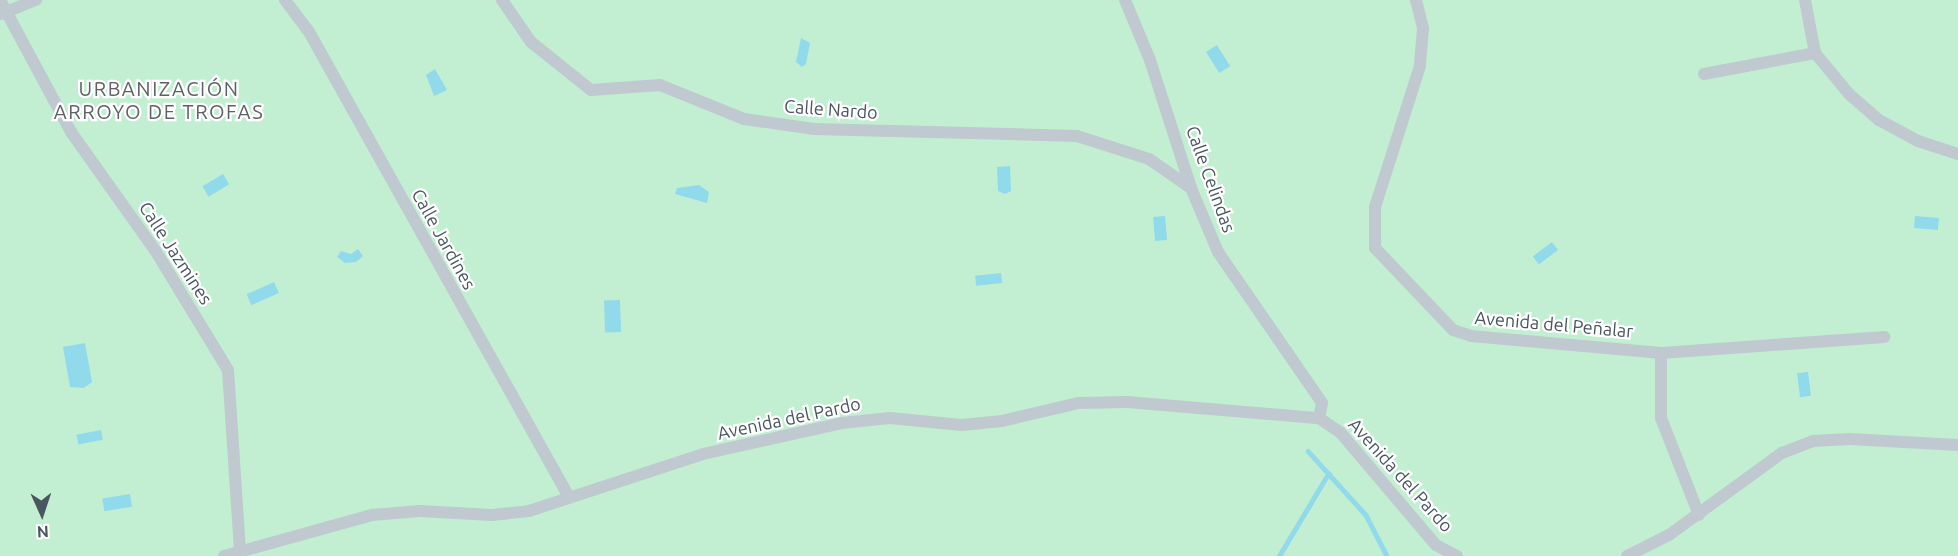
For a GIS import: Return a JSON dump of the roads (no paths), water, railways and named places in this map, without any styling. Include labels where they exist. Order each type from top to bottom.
[{"type":"street","points":[[2,9],[36,0]]},
{"type":"street","name":"Calle Jardines","points":[[285,0],[308,30],[569,497]]},
{"type":"street","name":"Calle Nardo","points":[[502,0],[531,42],[591,90],[660,86],[744,118],[814,129],[1077,136],[1149,159],[1191,188]]},
{"type":"street","name":"Calle Celindas","points":[[1125,0],[1150,60],[1191,188],[1218,252],[1322,403],[1319,418]]},
{"type":"street","name":"Avenida del Peñalar","points":[[1416,0],[1423,29],[1420,66],[1375,207],[1375,248],[1453,330],[1471,336],[1661,352],[1884,337]]},
{"type":"street","points":[[1804,0],[1815,53],[1849,94],[1879,120],[1918,141],[1958,154]]},
{"type":"street","name":"Calle Jazmines","points":[[2,9],[71,132],[155,250],[228,370],[240,551]]},
{"type":"street","points":[[1704,74],[1815,53]]},
{"type":"street","points":[[1661,352],[1661,418],[1698,515]]},
{"type":"street","name":"Avenida del Pardo","points":[[224,556],[372,515],[420,511],[492,516],[529,511],[703,454],[842,423],[890,418],[962,424],[1002,421],[1078,403],[1127,402],[1319,418],[1340,432],[1436,545],[1457,556]]},
{"type":"street","points":[[1628,556],[1698,515],[1782,453],[1813,441],[1850,439],[1958,445]]},
{"type":"water","points":[[801,38],[810,43],[806,64],[802,67],[796,62]]},
{"type":"water","points":[[1217,45],[1230,66],[1219,73],[1206,52]]},
{"type":"water","points":[[435,69],[447,90],[434,96],[426,75]]},
{"type":"water","points":[[1010,166],[1011,191],[1005,194],[998,191],[997,167]]},
{"type":"water","points":[[223,174],[229,184],[209,197],[202,186]]},
{"type":"water","points":[[699,185],[709,192],[707,203],[675,194],[677,188]]},
{"type":"water","points":[[1165,216],[1167,240],[1155,241],[1153,217]]},
{"type":"water","points":[[1915,216],[1939,218],[1938,230],[1914,228]]},
{"type":"water","points":[[1552,242],[1558,250],[1539,264],[1533,256]]},
{"type":"water","points":[[358,249],[363,256],[356,262],[345,263],[337,257],[341,251],[351,254]]},
{"type":"water","points":[[1001,273],[1002,283],[976,286],[975,276]]},
{"type":"water","points":[[274,282],[279,293],[251,305],[247,294]]},
{"type":"water","points":[[620,300],[621,332],[605,333],[604,301]]},
{"type":"water","points":[[85,343],[92,382],[84,388],[70,387],[63,347]]},
{"type":"water","points":[[1808,372],[1811,396],[1800,397],[1797,373]]},
{"type":"water","points":[[101,430],[103,440],[78,445],[76,435]]},
{"type":"water","points":[[130,494],[132,507],[104,511],[102,498]]},
{"type":"waterway","points":[[1308,451],[1366,515],[1387,556]]},
{"type":"waterway","points":[[1279,556],[1328,474]]},
{"type":"district","name":"URBANIZACIÓN ARROYO DE TROFAS","points":[[159,100]]}]
